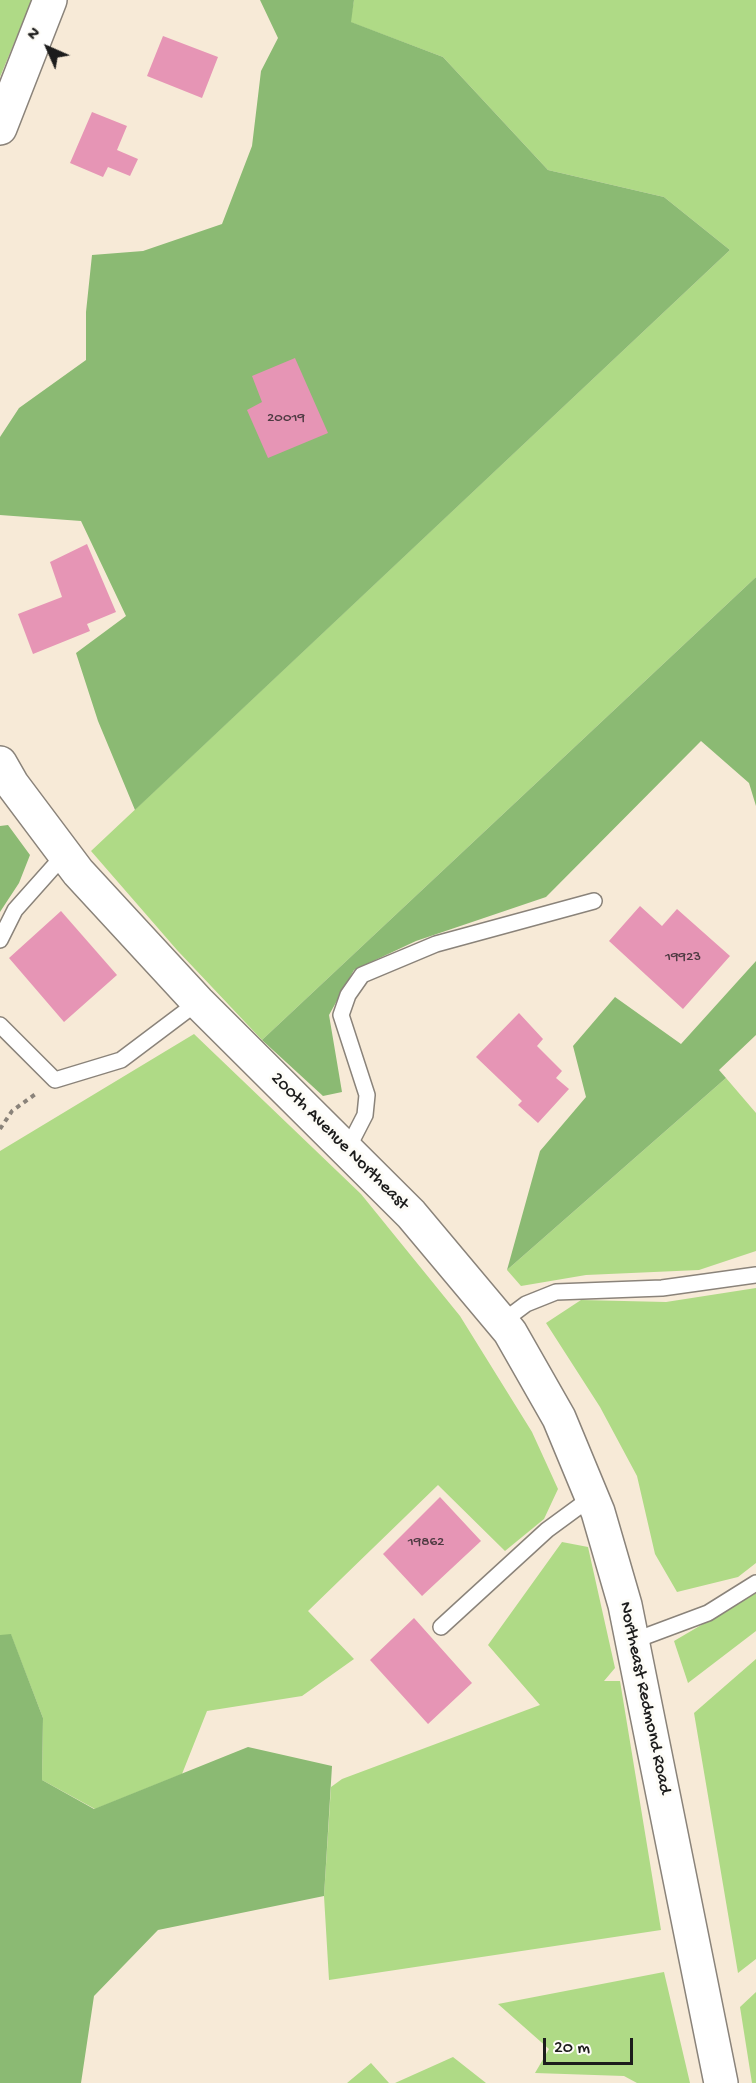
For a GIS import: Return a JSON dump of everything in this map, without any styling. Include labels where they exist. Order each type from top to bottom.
[{"type":"street","points":[[0,128],[50,0]]},
{"type":"street","points":[[0,763],[12,784],[64,855]]},
{"type":"street","name":"200th Avenue Northeast","points":[[64,855],[198,1002],[411,1214],[506,1327]]},
{"type":"street","name":"Northeast Redmond Road","points":[[506,1327],[559,1418],[592,1497],[625,1605],[721,2083]]},
{"type":"lane","points":[[0,940],[15,910],[64,855]]},
{"type":"lane","points":[[347,1150],[365,1115],[367,1095],[341,1015],[348,995],[362,975],[435,944],[594,901]]},
{"type":"lane","points":[[0,1025],[55,1080],[121,1060],[198,1002]]},
{"type":"lane","points":[[506,1327],[526,1304],[556,1292],[662,1288],[756,1275]]},
{"type":"lane","points":[[441,1627],[547,1530],[592,1497]]},
{"type":"lane","points":[[633,1641],[708,1613],[756,1583]]},
{"type":"path","points":[[0,1129],[12,1111],[55,1080]]},
{"type":"green space","points":[[0,0],[32,0],[0,77]]},
{"type":"green space","points":[[260,0],[354,0],[351,22],[443,57],[548,170],[664,197],[730,250],[135,810],[98,721],[76,653],[126,616],[81,521],[0,515],[0,437],[19,408],[86,360],[86,312],[92,255],[143,251],[222,224],[252,146],[261,71],[278,38]]},
{"type":"green space","points":[[354,0],[756,0],[756,577],[262,1040],[177,950],[91,851],[730,250],[664,197],[548,170],[443,57],[350,22]]},
{"type":"green space","points":[[756,577],[756,806],[749,783],[701,741],[546,897],[416,941],[354,970],[329,1015],[342,1092],[323,1096],[262,1040]]},
{"type":"green space","points":[[8,825],[30,855],[19,883],[0,912],[0,826]]},
{"type":"green space","points":[[756,961],[756,1035],[719,1070],[726,1078],[507,1270],[540,1151],[586,1097],[573,1046],[615,997],[681,1044]]},
{"type":"green space","points":[[194,1034],[361,1194],[460,1316],[532,1432],[558,1489],[544,1519],[505,1551],[438,1485],[308,1611],[354,1659],[302,1696],[207,1711],[182,1774],[95,1809],[42,1780],[43,1718],[11,1635],[0,1635],[0,1151]]},
{"type":"green space","points":[[726,1078],[756,1113],[756,1251],[699,1270],[586,1275],[521,1286],[507,1270]]},
{"type":"green space","points":[[756,1288],[756,1563],[738,1577],[677,1592],[655,1554],[637,1476],[600,1407],[546,1323],[581,1300],[666,1302]]},
{"type":"green space","points":[[562,1542],[588,1547],[615,1668],[604,1681],[620,1681],[661,1930],[329,1980],[324,1896],[331,1787],[342,1779],[540,1705],[488,1645]]},
{"type":"green space","points":[[756,1593],[756,1631],[688,1683],[674,1641]]},
{"type":"green space","points":[[11,1634],[43,1718],[42,1780],[94,1809],[248,1747],[332,1766],[324,1896],[158,1930],[94,1996],[81,2083],[0,2083],[0,1635]]},
{"type":"green space","points":[[756,1659],[756,1959],[738,1973],[694,1713]]},
{"type":"green space","points":[[664,1972],[690,2083],[637,2083],[624,2076],[535,2073],[549,2049],[498,2004]]},
{"type":"green space","points":[[756,1992],[756,2083],[752,2083],[740,2007]]},
{"type":"green space","points":[[453,2057],[486,2083],[395,2083]]},
{"type":"green space","points":[[371,2063],[389,2083],[347,2083]]},
{"type":"building","points":[[163,36],[218,57],[202,98],[147,76]]},
{"type":"building","points":[[92,112],[127,126],[117,150],[138,159],[130,176],[108,167],[103,177],[70,163]]},
{"type":"building","points":[[295,358],[328,433],[268,458],[247,410],[262,402],[252,376]]},
{"type":"building","points":[[87,544],[116,612],[87,624],[90,631],[33,654],[18,614],[62,597],[50,562]]},
{"type":"building","points":[[640,906],[662,926],[677,909],[730,956],[683,1009],[609,941]]},
{"type":"building","points":[[61,911],[117,975],[64,1022],[9,958]]},
{"type":"building","points":[[519,1013],[543,1039],[537,1046],[562,1071],[556,1078],[569,1089],[538,1123],[518,1105],[522,1101],[476,1057]]},
{"type":"building","points":[[440,1497],[481,1541],[422,1596],[383,1554]]},
{"type":"building","points":[[414,1618],[472,1683],[428,1724],[370,1660]]}]
